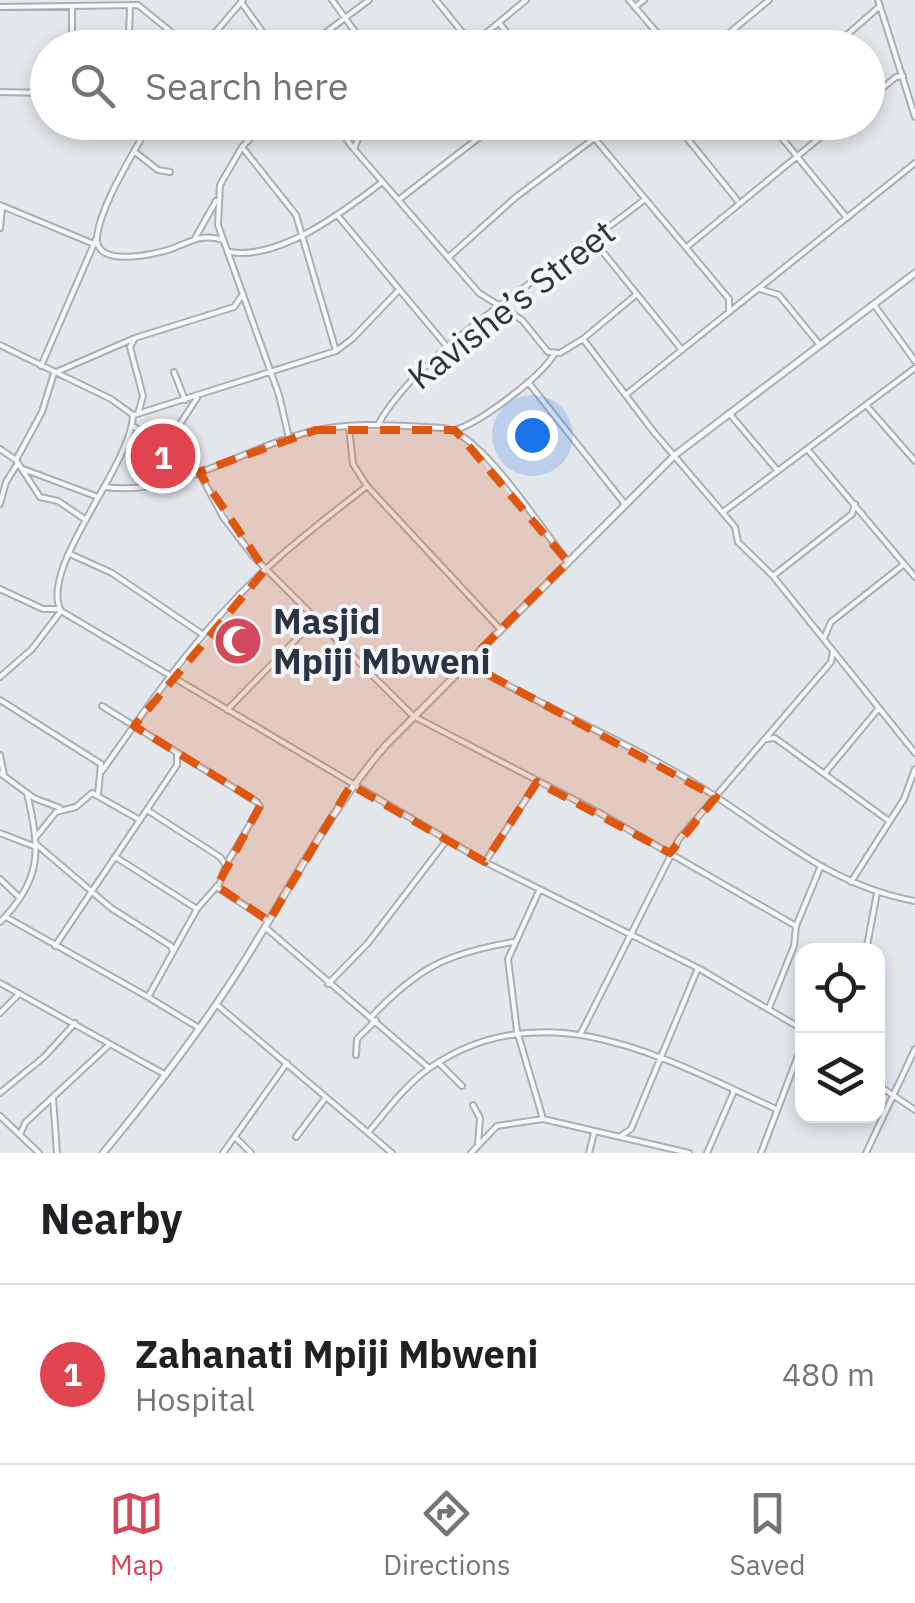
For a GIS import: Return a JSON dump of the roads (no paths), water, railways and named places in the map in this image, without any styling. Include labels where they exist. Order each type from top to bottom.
[{"type":"street","points":[[332,0],[354,30]]},
{"type":"street","points":[[329,30],[370,0]]},
{"type":"street","points":[[436,0],[458,30]]},
{"type":"street","points":[[490,30],[526,0]]},
{"type":"street","points":[[629,0],[654,30]]},
{"type":"street","points":[[634,7],[644,0]]},
{"type":"street","points":[[733,30],[769,0]]},
{"type":"street","points":[[212,30],[242,1],[262,30]]},
{"type":"street","points":[[0,7],[52,3],[130,8],[139,2],[174,30]]},
{"type":"street","points":[[851,30],[879,3],[915,117]]},
{"type":"street","points":[[72,7],[72,30]]},
{"type":"street","points":[[129,30],[130,8]]},
{"type":"street","points":[[499,23],[504,30]]},
{"type":"street","points":[[885,86],[903,76]]},
{"type":"street","points":[[906,87],[915,87]]},
{"type":"street","points":[[0,92],[30,93]]},
{"type":"street","points":[[41,366],[141,140]]},
{"type":"street","points":[[194,240],[249,140]]},
{"type":"street","points":[[348,140],[490,302],[518,317],[548,352],[555,353]]},
{"type":"street","points":[[354,148],[357,140]]},
{"type":"street","points":[[401,198],[476,140]]},
{"type":"street","points":[[450,256],[516,197],[596,140],[730,299],[729,312]]},
{"type":"street","points":[[689,140],[738,201]]},
{"type":"street","points":[[782,140],[848,218]]},
{"type":"street","points":[[688,246],[816,140]]},
{"type":"street","points":[[242,147],[287,202],[304,235],[336,350]]},
{"type":"street","points":[[135,152],[158,170],[170,172]]},
{"type":"street","points":[[628,393],[915,163]]},
{"type":"street","points":[[230,252],[240,254],[304,235],[338,216],[381,182]]},
{"type":"street","points":[[217,199],[218,225],[235,266],[289,438]]},
{"type":"street","name":"Kavishe’s Street","points":[[378,426],[393,397],[449,348],[645,199]]},
{"type":"street","points":[[1,206],[94,244]]},
{"type":"street","points":[[1,206],[4,216]]},
{"type":"street","points":[[0,228],[4,216],[12,210]]},
{"type":"street","points":[[338,216],[449,348]]},
{"type":"street","points":[[210,236],[218,225]]},
{"type":"street","points":[[97,236],[106,251]]},
{"type":"street","points":[[90,257],[106,251],[138,258],[210,236],[223,240]]},
{"type":"street","points":[[594,241],[682,350]]},
{"type":"street","points":[[235,266],[240,254]]},
{"type":"street","points":[[103,1153],[167,1076],[216,1004],[351,785],[414,716],[675,455],[915,272]]},
{"type":"street","points":[[776,275],[780,295],[819,344]]},
{"type":"street","points":[[760,289],[780,295]]},
{"type":"street","points":[[135,419],[336,350],[352,340],[398,290]]},
{"type":"street","points":[[238,304],[243,294]]},
{"type":"street","points":[[105,486],[143,490],[289,438],[349,425],[454,430],[470,425],[528,382],[555,353],[584,339],[637,294]]},
{"type":"street","points":[[730,299],[744,301]]},
{"type":"street","points":[[490,302],[491,313]]},
{"type":"street","points":[[0,504],[6,482],[42,412],[54,372],[125,341],[238,304],[248,307]]},
{"type":"street","points":[[723,512],[915,364],[875,306]]},
{"type":"street","points":[[130,347],[135,338]]},
{"type":"street","points":[[584,339],[723,512],[735,528],[738,542],[774,576],[914,748]]},
{"type":"street","points":[[61,610],[56,596],[70,554],[105,486],[143,396],[125,341]]},
{"type":"street","points":[[0,346],[111,399],[198,472],[223,517],[264,570],[414,716],[670,853],[796,926]]},
{"type":"street","points":[[174,372],[186,401]]},
{"type":"street","points":[[528,382],[625,505]]},
{"type":"street","points":[[165,446],[198,398]]},
{"type":"street","points":[[866,405],[913,458]]},
{"type":"street","points":[[728,413],[778,470]]},
{"type":"street","name":"Kavishe’s Street","points":[[384,414],[394,426]]},
{"type":"street","points":[[349,425],[352,464],[367,486],[501,630]]},
{"type":"street","points":[[467,440],[470,425]]},
{"type":"street","points":[[454,430],[467,440],[568,562]]},
{"type":"street","points":[[0,449],[18,464],[40,497],[58,501],[86,520]]},
{"type":"street","points":[[808,450],[915,576]]},
{"type":"street","points":[[18,464],[98,498]]},
{"type":"street","points":[[98,794],[96,784],[102,770],[204,636],[264,570],[367,486]]},
{"type":"street","points":[[774,576],[852,514],[854,504]]},
{"type":"street","points":[[70,554],[112,572],[204,636]]},
{"type":"street","points":[[824,638],[831,622],[904,564]]},
{"type":"street","points":[[0,589],[43,609],[61,610],[485,862],[698,968],[795,1025]]},
{"type":"street","points":[[0,677],[32,649],[61,610]]},
{"type":"street","points":[[228,710],[316,618]]},
{"type":"street","points":[[581,1033],[617,968],[629,932],[670,853],[831,662],[832,647]]},
{"type":"street","points":[[467,663],[716,797],[820,868],[877,893],[915,900]]},
{"type":"street","points":[[0,700],[94,758],[102,770]]},
{"type":"street","points":[[102,706],[258,802],[260,808],[148,997]]},
{"type":"street","points":[[824,773],[879,708]]},
{"type":"street","points":[[773,730],[776,738],[889,821]]},
{"type":"street","points":[[766,738],[776,738]]},
{"type":"street","points":[[54,946],[93,894],[176,765],[177,753]]},
{"type":"street","points":[[0,756],[2,774],[26,793],[64,809],[76,807],[89,794],[98,794],[140,820]]},
{"type":"street","points":[[176,765],[187,759]]},
{"type":"street","points":[[850,882],[889,821],[915,769]]},
{"type":"street","points":[[485,862],[536,782]]},
{"type":"street","points":[[0,922],[33,880],[36,837],[26,793]]},
{"type":"street","points":[[36,837],[64,809]]},
{"type":"street","points":[[147,810],[226,864]]},
{"type":"street","points":[[0,834],[36,846],[93,894],[165,940],[173,952]]},
{"type":"street","points":[[328,984],[368,943],[447,840]]},
{"type":"street","points":[[115,857],[197,909]]},
{"type":"street","points":[[769,1008],[820,868]]},
{"type":"street","points":[[0,878],[20,898]]},
{"type":"street","points":[[217,886],[429,1068]]},
{"type":"street","points":[[539,890],[508,960],[517,1031],[543,1119]]},
{"type":"street","points":[[867,943],[877,893]]},
{"type":"street","points":[[6,917],[199,1028]]},
{"type":"street","points":[[356,1054],[357,1039],[374,1018],[431,964],[463,951],[513,942]]},
{"type":"street","points":[[620,1136],[631,1128],[698,968]]},
{"type":"street","points":[[0,982],[167,1076]]},
{"type":"street","points":[[0,1013],[19,994]]},
{"type":"street","points":[[216,1004],[392,1153]]},
{"type":"street","points":[[0,1093],[44,1057],[75,1022]]},
{"type":"street","points":[[368,1132],[429,1068],[478,1042],[517,1031],[581,1033],[662,1058],[776,1110]]},
{"type":"street","points":[[20,1135],[25,1123],[110,1044]]},
{"type":"street","points":[[866,1153],[915,1050]]},
{"type":"street","points":[[439,1062],[462,1086]]},
{"type":"street","points":[[761,1153],[795,1062]]},
{"type":"street","points":[[223,1153],[287,1063]]},
{"type":"street","points":[[885,1090],[915,1110]]},
{"type":"street","points":[[707,1153],[734,1091]]},
{"type":"street","points":[[296,1138],[326,1096]]},
{"type":"street","points":[[53,1098],[56,1153]]},
{"type":"street","points":[[473,1106],[480,1118],[477,1146]]},
{"type":"street","points":[[0,1116],[39,1153]]},
{"type":"street","points":[[470,1153],[506,1122],[543,1119],[689,1153]]},
{"type":"street","points":[[631,1128],[636,1140]]},
{"type":"street","points":[[589,1153],[594,1132]]},
{"type":"street","points":[[235,1137],[252,1153]]},
{"type":"place","name":"Zahanati Mpiji Mbweni","points":[[163,456]]},
{"type":"place","name":"Masjid Mpiji Mbweni","points":[[238,641]]}]
